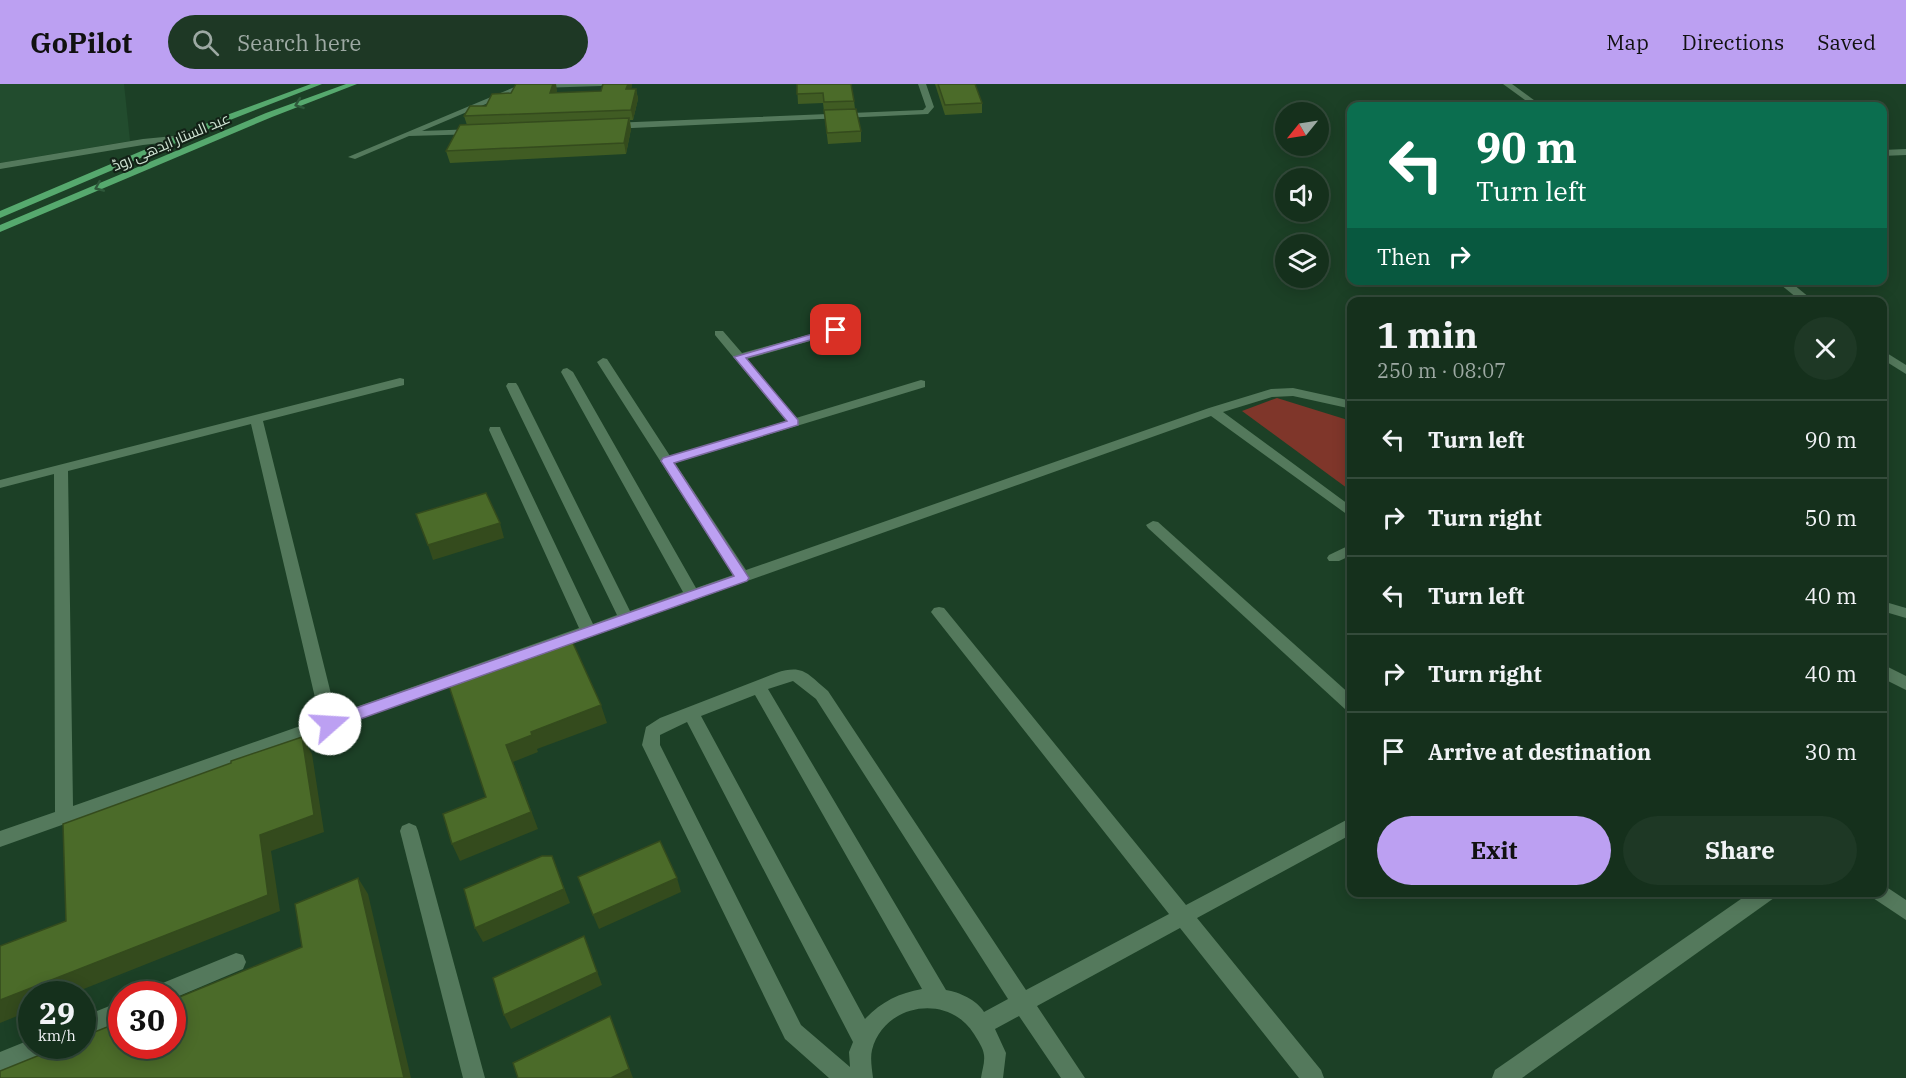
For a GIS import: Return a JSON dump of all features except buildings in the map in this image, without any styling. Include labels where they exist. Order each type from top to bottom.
[{"type":"main road","name":"عبد الستار ایدھی روڈ","points":[[0,215],[227,118],[318,84]]},
{"type":"main road","name":"عبد الستار ایدھی روڈ","points":[[0,229],[205,142],[353,84]]},
{"type":"main road","points":[[184,138],[205,142]]},
{"type":"street","points":[[352,157],[526,85],[601,84]]},
{"type":"street","points":[[600,126],[925,112],[930,106],[922,84]]},
{"type":"street","points":[[1507,84],[1532,102]]},
{"type":"street","points":[[410,134],[482,131]]},
{"type":"street","points":[[0,166],[142,142],[184,138]]},
{"type":"street","points":[[1887,153],[1906,152]]},
{"type":"street","points":[[1787,285],[1803,297]]},
{"type":"street","points":[[739,357],[855,325]]},
{"type":"street","points":[[719,333],[794,423]]},
{"type":"street","points":[[1887,357],[1906,370]]},
{"type":"street","points":[[603,362],[743,578]]},
{"type":"street","points":[[567,372],[692,595]]},
{"type":"street","points":[[0,484],[400,382]]},
{"type":"street","points":[[667,461],[921,384]]},
{"type":"street","points":[[512,386],[626,619]]},
{"type":"street","points":[[0,839],[1213,411],[1271,393],[1302,394],[1347,404]]},
{"type":"street","points":[[1213,411],[1347,510]]},
{"type":"street","points":[[256,418],[330,724]]},
{"type":"street","points":[[495,430],[589,632]]},
{"type":"street","points":[[61,468],[64,817]]},
{"type":"street","points":[[1153,525],[1347,701]]},
{"type":"street","points":[[1334,558],[1347,552]]},
{"type":"street","points":[[1887,607],[1906,613]]},
{"type":"street","points":[[939,612],[1313,1078]]},
{"type":"street","points":[[1887,673],[1906,684]]},
{"type":"street","points":[[846,1078],[793,1032],[651,745],[652,732],[690,712],[796,674],[822,695],[1023,1004],[1074,1078]]},
{"type":"street","points":[[758,686],[938,997]]},
{"type":"street","points":[[690,712],[864,1040]]},
{"type":"street","points":[[983,1024],[1347,828]]},
{"type":"street","points":[[409,831],[474,1078]]},
{"type":"street","points":[[1503,1078],[1760,897]]},
{"type":"street","points":[[1887,897],[1906,911]]},
{"type":"street","points":[[186,983],[236,962]]},
{"type":"street","points":[[862,1078],[860,1068],[864,1040],[882,1015],[908,999],[938,997],[963,1006],[983,1024],[995,1055],[992,1078]]},
{"type":"street","points":[[0,1063],[18,1056]]},
{"type":"shaded area","points":[[0,84],[124,84],[130,141],[0,163]]},
{"type":"shaded area","points":[[1277,398],[1347,420],[1347,488],[1242,411]]},
{"type":"route","points":[[330,724],[743,578],[667,461],[794,423],[739,357],[836,330]]}]
